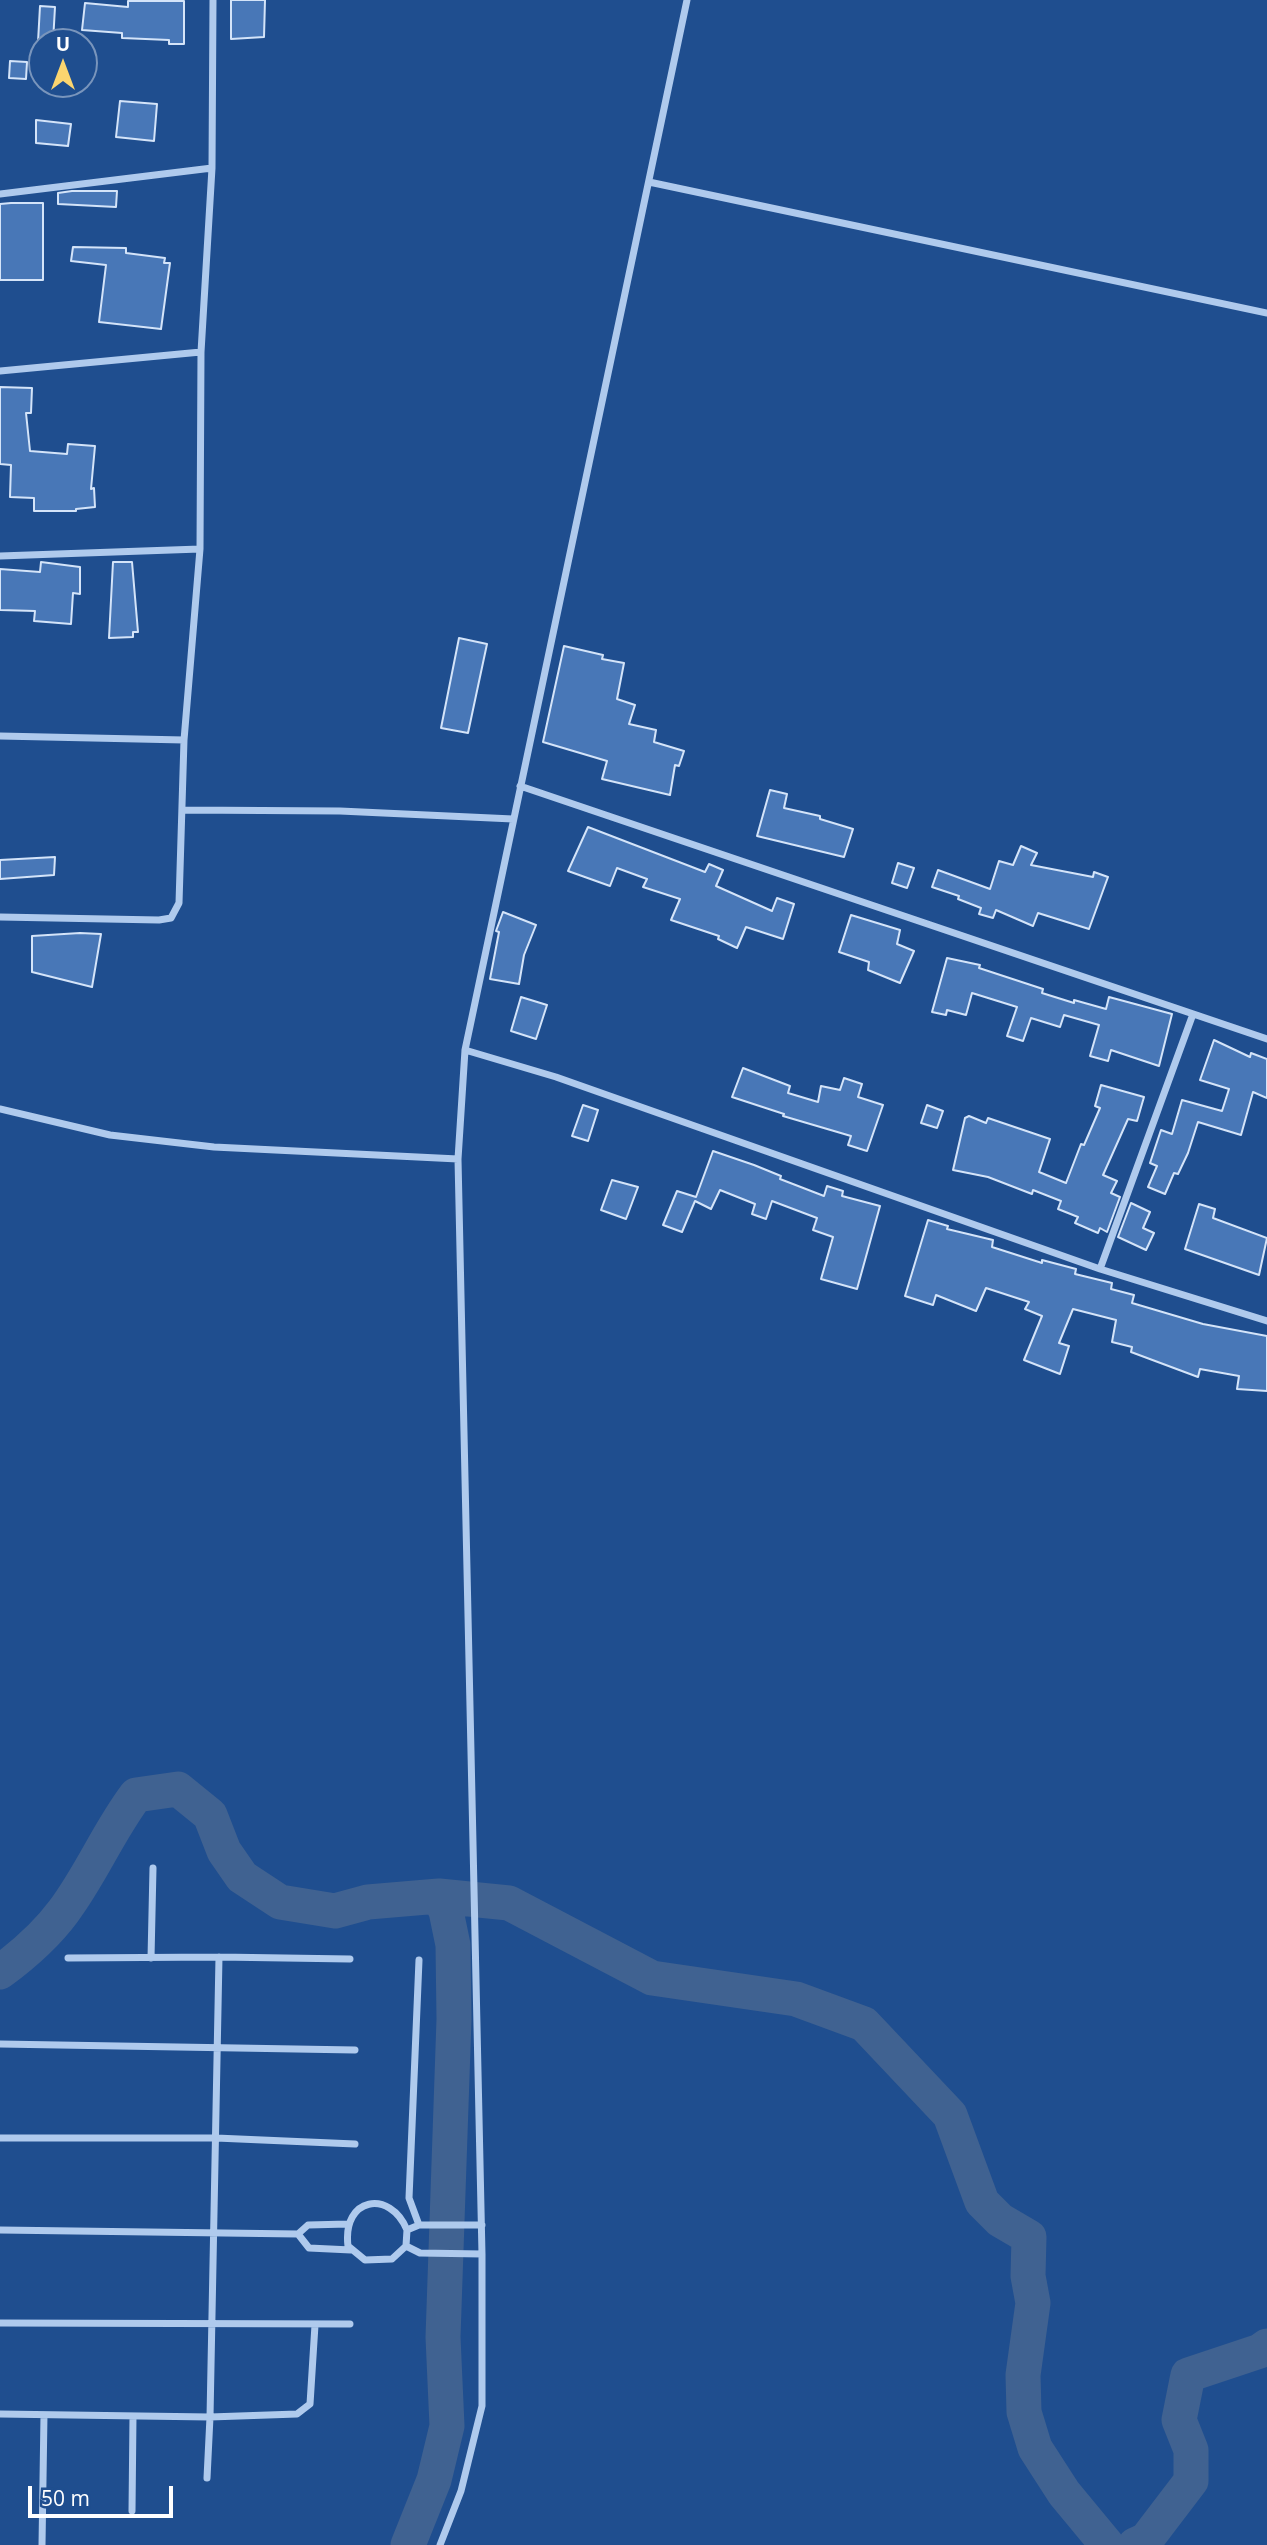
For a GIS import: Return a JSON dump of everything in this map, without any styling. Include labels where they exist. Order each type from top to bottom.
[{"type":"street","points":[[0,916],[159,920],[171,918],[179,903],[184,740],[200,549],[201,352],[212,168],[213,0]]},
{"type":"street","points":[[440,2545],[461,2491],[482,2406],[482,2225],[458,1159],[465,1050],[687,0]]},
{"type":"street","points":[[0,194],[212,168]]},
{"type":"street","points":[[649,182],[1267,313]]},
{"type":"street","points":[[0,371],[201,352]]},
{"type":"street","points":[[0,556],[200,549]]},
{"type":"street","points":[[0,736],[184,740]]},
{"type":"street","points":[[520,786],[1267,1039]]},
{"type":"street","points":[[183,810],[340,811],[513,819]]},
{"type":"street","points":[[1100,1269],[1193,1014]]},
{"type":"street","points":[[465,1050],[556,1077],[1100,1269],[1267,1321]]},
{"type":"street","points":[[0,1109],[110,1135],[201,1146],[458,1159]]},
{"type":"street","points":[[151,1958],[153,1868]]},
{"type":"street","points":[[207,2478],[215,2233],[219,1957]]},
{"type":"street","points":[[68,1958],[350,1959]]},
{"type":"street","points":[[419,1960],[409,2198],[419,2225]]},
{"type":"street","points":[[0,2044],[217,2050],[355,2050]]},
{"type":"street","points":[[0,2138],[216,2138],[355,2144]]},
{"type":"street","points":[[382,2205],[401,2218],[407,2230],[406,2246],[392,2259],[365,2260],[348,2246],[348,2224],[358,2207],[382,2205]]},
{"type":"street","points":[[0,2230],[298,2234],[308,2225],[348,2224]]},
{"type":"street","points":[[407,2230],[419,2225],[482,2225]]},
{"type":"street","points":[[298,2234],[309,2248],[351,2250]]},
{"type":"street","points":[[406,2246],[420,2253],[482,2253]]},
{"type":"street","points":[[0,2323],[350,2325]]},
{"type":"street","points":[[0,2414],[210,2417],[297,2414],[310,2404],[315,2325]]},
{"type":"street","points":[[42,2545],[44,2415]]},
{"type":"street","points":[[132,2511],[133,2416]]},
{"type":"building","points":[[231,0],[265,0],[264,37],[231,39]]},
{"type":"building","points":[[128,1],[184,1],[184,44],[169,44],[169,40],[122,38],[122,33],[82,28],[85,3],[128,7]]},
{"type":"building","points":[[40,6],[55,7],[54,28],[39,28]]},
{"type":"building","points":[[10,61],[27,62],[26,79],[9,78]]},
{"type":"building","points":[[120,101],[157,104],[154,141],[116,137]]},
{"type":"building","points":[[36,120],[71,124],[68,146],[36,143]]},
{"type":"building","points":[[117,191],[116,207],[58,204],[58,193]]},
{"type":"building","points":[[43,203],[43,280],[0,280],[0,204]]},
{"type":"building","points":[[73,247],[126,248],[126,253],[165,258],[164,263],[170,263],[161,329],[99,322],[106,265],[71,261]]},
{"type":"building","points":[[0,387],[32,388],[31,413],[26,413],[30,451],[67,454],[68,444],[95,446],[91,489],[94,488],[95,507],[76,511],[34,511],[34,498],[10,497],[11,465],[0,464]]},
{"type":"building","points":[[41,562],[80,567],[80,594],[73,593],[71,624],[34,621],[35,611],[0,610],[0,569],[40,572]]},
{"type":"building","points":[[113,562],[132,562],[138,632],[133,632],[133,637],[109,638]]},
{"type":"building","points":[[459,638],[487,644],[468,733],[441,728]]},
{"type":"building","points":[[564,646],[603,655],[602,659],[624,663],[617,699],[635,705],[629,724],[656,730],[654,742],[684,751],[679,766],[675,765],[670,795],[602,779],[607,761],[543,742]]},
{"type":"building","points":[[770,790],[787,794],[784,808],[820,816],[820,819],[853,829],[844,857],[757,836]]},
{"type":"building","points":[[588,827],[705,872],[709,864],[723,870],[716,886],[772,911],[777,898],[794,904],[783,939],[746,927],[737,948],[718,939],[719,936],[671,920],[680,899],[643,887],[647,879],[617,868],[610,886],[568,871]]},
{"type":"building","points":[[1021,846],[1037,853],[1031,865],[1093,877],[1094,872],[1108,877],[1089,929],[1038,913],[1033,926],[996,910],[993,918],[979,914],[981,908],[958,899],[959,896],[932,887],[938,870],[990,889],[999,861],[1013,865]]},
{"type":"building","points":[[55,857],[54,875],[0,879],[0,860]]},
{"type":"building","points":[[898,863],[914,868],[907,888],[892,883]]},
{"type":"building","points":[[503,912],[536,925],[524,955],[519,984],[490,979],[499,932],[496,931]]},
{"type":"building","points":[[851,915],[900,930],[897,944],[914,951],[900,983],[868,970],[869,962],[839,952]]},
{"type":"building","points":[[101,934],[92,987],[32,972],[32,936]]},
{"type":"building","points":[[947,958],[980,965],[979,968],[1043,989],[1042,993],[1074,1003],[1074,1000],[1106,1009],[1109,997],[1172,1014],[1159,1066],[1111,1050],[1108,1061],[1090,1056],[1099,1025],[1064,1015],[1060,1027],[1031,1018],[1023,1041],[1007,1036],[1017,1007],[972,993],[966,1015],[947,1010],[946,1015],[932,1012]]},
{"type":"building","points":[[521,997],[547,1005],[536,1039],[511,1031]]},
{"type":"building","points":[[1214,1040],[1250,1057],[1251,1053],[1267,1059],[1267,1098],[1253,1092],[1241,1135],[1198,1122],[1188,1153],[1178,1174],[1174,1173],[1165,1194],[1148,1187],[1157,1166],[1150,1163],[1161,1130],[1172,1134],[1182,1100],[1222,1111],[1229,1089],[1200,1080]]},
{"type":"building","points":[[743,1068],[790,1086],[788,1093],[818,1102],[821,1086],[840,1090],[844,1078],[862,1084],[858,1097],[883,1105],[867,1151],[848,1145],[851,1136],[783,1116],[784,1114],[732,1097]]},
{"type":"building","points":[[1101,1085],[1144,1097],[1137,1121],[1128,1119],[1103,1175],[1117,1181],[1111,1193],[1120,1197],[1107,1232],[1100,1228],[1098,1233],[1075,1223],[1078,1217],[1058,1209],[1061,1201],[1033,1190],[1032,1194],[988,1177],[953,1170],[965,1118],[969,1116],[986,1123],[988,1118],[1050,1139],[1039,1172],[1066,1183],[1081,1144],[1084,1145],[1100,1108],[1095,1106]]},
{"type":"building","points":[[583,1105],[598,1110],[588,1141],[572,1136]]},
{"type":"building","points":[[927,1105],[943,1111],[937,1128],[921,1123]]},
{"type":"building","points":[[713,1151],[754,1165],[781,1176],[780,1179],[824,1196],[827,1186],[843,1191],[842,1196],[880,1206],[857,1289],[821,1279],[833,1237],[813,1230],[817,1218],[772,1201],[766,1219],[752,1214],[755,1204],[720,1190],[711,1209],[695,1201],[682,1232],[663,1225],[677,1191],[696,1197]]},
{"type":"building","points":[[612,1180],[638,1187],[626,1219],[601,1210]]},
{"type":"building","points":[[1131,1203],[1150,1212],[1143,1228],[1154,1233],[1146,1250],[1118,1237]]},
{"type":"building","points":[[1199,1204],[1215,1209],[1213,1218],[1267,1238],[1259,1275],[1185,1249]]},
{"type":"building","points":[[928,1220],[948,1226],[947,1229],[993,1240],[992,1247],[1042,1263],[1042,1260],[1076,1269],[1075,1274],[1112,1283],[1111,1289],[1134,1295],[1132,1303],[1203,1324],[1267,1336],[1267,1391],[1237,1389],[1239,1376],[1200,1369],[1198,1377],[1131,1352],[1132,1347],[1112,1342],[1116,1320],[1073,1309],[1059,1343],[1069,1346],[1060,1374],[1024,1360],[1042,1316],[1025,1309],[1029,1302],[986,1288],[976,1311],[936,1295],[933,1305],[905,1296]]},
{"type":"waterway","points":[[0,1972],[34,1944],[63,1912],[136,1795],[178,1789],[210,1815],[224,1851],[242,1877],[280,1902],[335,1911],[368,1902],[439,1896],[509,1903],[652,1978],[796,1999],[864,2024],[950,2115],[982,2202],[1000,2220],[1029,2237],[1028,2276],[1033,2303],[1023,2375],[1024,2412],[1035,2448],[1064,2493],[1107,2545]]},
{"type":"waterway","points":[[408,2545],[434,2480],[447,2426],[443,2337],[454,2019],[453,1945],[446,1911],[439,1896]]},
{"type":"waterway","points":[[1135,2545],[1146,2540],[1191,2481],[1191,2450],[1179,2420],[1188,2375],[1260,2351],[1267,2346]]}]
